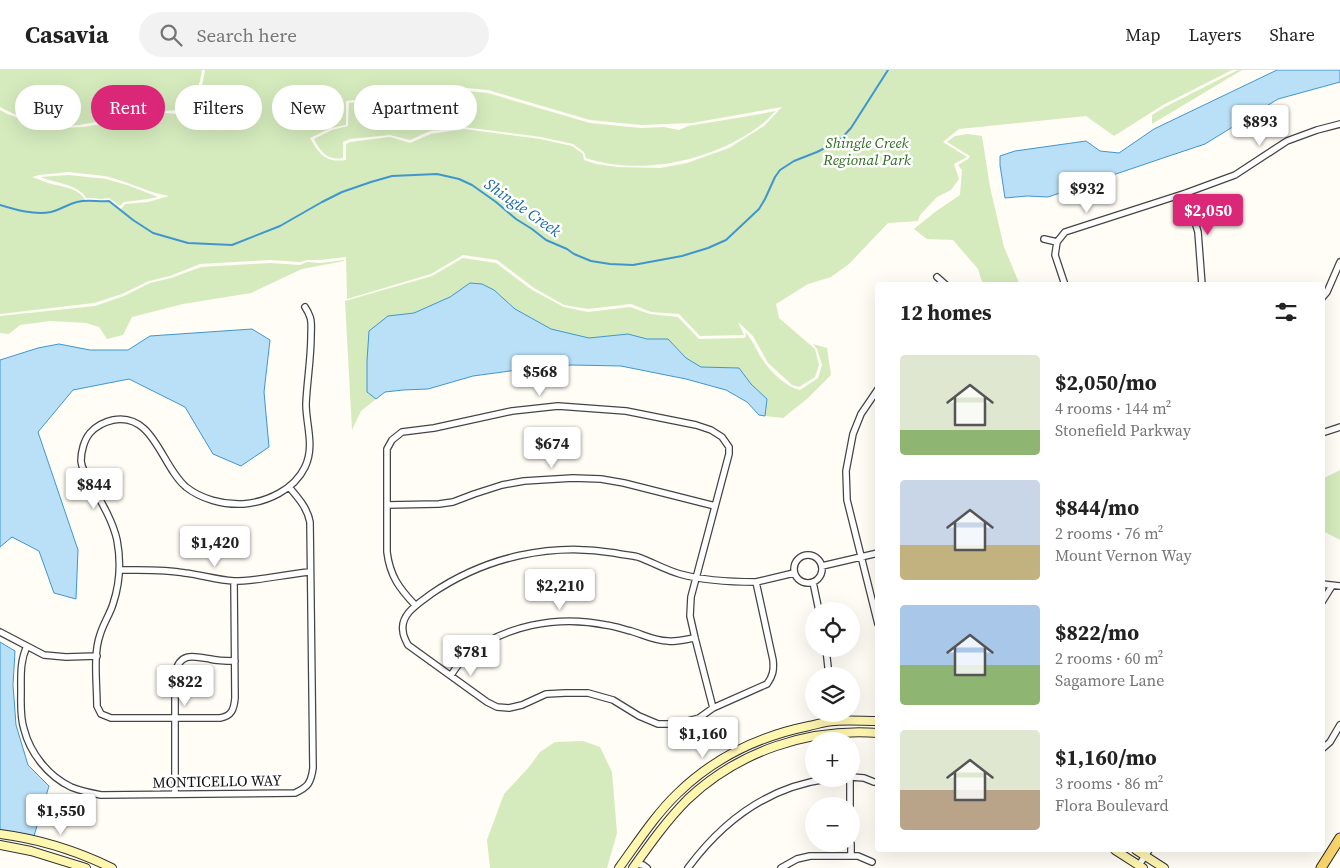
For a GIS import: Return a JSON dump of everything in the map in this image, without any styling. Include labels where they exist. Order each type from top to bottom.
[{"type":"main road","points":[[1321,868],[1340,838]]},
{"type":"street","points":[[1064,282],[1055,255],[1057,242],[1065,232],[1235,175],[1288,141],[1340,124]]},
{"type":"street","points":[[1186,193],[1198,232],[1202,282]]},
{"type":"street","points":[[1044,239],[1057,242]]},
{"type":"street","points":[[1325,294],[1340,262]]},
{"type":"street","points":[[937,277],[943,282]]},
{"type":"street","points":[[234,581],[235,698],[231,714],[220,718],[111,718],[101,714],[97,706],[97,648],[100,634],[113,604],[120,570],[117,540],[112,525],[84,472],[81,461],[82,447],[89,434],[97,426],[107,421],[129,420],[138,424],[149,433],[174,475],[185,486],[206,498],[231,504],[243,504],[266,498],[289,487],[306,466],[310,448],[306,405],[310,363],[311,318],[305,307]]},
{"type":"street","points":[[875,393],[855,427],[850,443],[846,471],[848,500],[875,612]]},
{"type":"street","points":[[416,605],[402,591],[388,565],[386,456],[387,449],[392,440],[402,432],[434,428],[512,411],[558,406],[626,410],[711,430],[722,437],[729,447],[729,454],[691,597],[690,616],[713,708]]},
{"type":"street","points":[[1325,432],[1340,427]]},
{"type":"street","points":[[387,505],[453,502],[502,485],[524,481],[573,478],[601,479],[624,483],[715,506]]},
{"type":"street","name":"MONTICELLO WAY","points":[[27,646],[20,664],[20,711],[24,729],[31,747],[41,764],[71,787],[101,795],[294,793],[305,788],[311,780],[313,759],[308,514],[305,506],[289,487]]},
{"type":"street","points":[[756,582],[773,660],[774,670],[772,677],[767,684],[760,688],[713,708],[699,718],[676,724],[658,724],[639,716],[613,700],[588,693],[546,694],[522,705],[509,708],[497,707],[487,702],[408,645],[402,632],[407,615],[416,605],[444,585],[471,571],[505,559],[537,552],[578,549],[604,551],[637,557],[696,578],[722,582],[756,582],[794,573]]},
{"type":"street","points":[[822,566],[875,554]]},
{"type":"street","points":[[805,555],[814,556],[822,566],[820,578],[813,582],[802,582],[794,573],[796,562],[805,555]]},
{"type":"street","points":[[120,570],[166,571],[234,581],[310,572]]},
{"type":"street","points":[[813,582],[817,602]]},
{"type":"street","points":[[1325,585],[1340,586]]},
{"type":"street","points":[[1325,597],[1332,586]]},
{"type":"street","points":[[451,676],[464,658],[488,641],[516,630],[544,623],[571,621],[604,624],[668,642],[695,638]]},
{"type":"street","points":[[0,632],[44,655],[56,657],[97,656]]},
{"type":"street","points":[[174,794],[174,673],[177,664],[188,656],[235,661]]},
{"type":"street","points":[[860,719],[875,721]]},
{"type":"street","points":[[619,868],[666,805],[690,782],[717,762],[744,747],[777,734],[816,722]]},
{"type":"street","points":[[1325,746],[1330,742],[1340,725]]},
{"type":"street","points":[[860,732],[875,733]]},
{"type":"street","points":[[635,867],[665,825],[679,808],[700,788],[748,758],[780,745],[805,738]]},
{"type":"street","points":[[860,778],[874,782]]},
{"type":"street","points":[[688,868],[707,843],[744,810],[770,796],[805,784]]},
{"type":"street","points":[[0,834],[64,848],[112,868]]},
{"type":"street","points":[[0,845],[31,851],[86,868]]},
{"type":"street","points":[[851,852],[851,856]]},
{"type":"street","points":[[1118,852],[1141,867],[1147,853],[1164,868]]},
{"type":"street","points":[[1130,860],[1135,852]]},
{"type":"street","points":[[780,868],[804,857],[851,856],[862,857],[872,862]]},
{"type":"street","points":[[627,858],[635,867]]},
{"type":"street","points":[[635,867],[643,865],[647,868]]},
{"type":"green space","points":[[0,70],[202,70],[199,85],[175,85],[175,110],[165,111],[165,85],[91,85],[91,123],[81,125],[81,85],[15,85],[15,114],[0,107]]},
{"type":"green space","name":"Shingle Creek Regional Park","points":[[205,70],[1232,70],[1163,105],[1114,136],[1086,116],[959,129],[943,142],[967,157],[954,164],[959,179],[951,190],[937,197],[920,215],[918,221],[888,223],[849,264],[831,277],[808,284],[776,304],[779,318],[815,349],[819,365],[815,377],[799,387],[792,385],[768,363],[753,336],[738,322],[744,335],[700,336],[679,314],[651,312],[631,304],[588,309],[564,305],[534,288],[497,260],[463,255],[431,274],[347,299],[346,257],[300,262],[271,260],[200,264],[170,276],[149,281],[122,294],[94,303],[0,314],[0,110],[15,117],[15,130],[81,130],[81,127],[91,126],[91,130],[165,130],[165,113],[175,114],[175,130],[262,130],[262,85],[202,85]],"holes":[[[272,85],[344,85],[344,125],[346,125],[346,101],[354,100],[354,85],[477,85],[477,89],[488,90],[590,120],[641,125],[692,123],[782,107],[764,126],[729,148],[687,163],[660,168],[617,167],[596,164],[584,160],[583,154],[572,146],[540,139],[472,130],[431,134],[410,143],[390,137],[350,142],[346,144],[346,160],[339,161],[328,159],[320,153],[310,138],[327,130],[272,130]],[[69,172],[109,177],[169,196],[148,202],[125,204],[121,209],[109,201],[85,200],[74,190],[32,177]]]},
{"type":"green space","points":[[1238,70],[1242,70],[1152,124],[1152,115]]},
{"type":"green space","points":[[477,92],[488,93],[590,123],[641,128],[664,127],[679,130],[688,126],[776,111],[744,137],[723,147],[701,156],[678,162],[654,165],[631,166],[586,158],[584,152],[573,144],[541,137],[477,129]]},
{"type":"green space","points":[[354,102],[354,130],[438,130],[430,131],[410,140],[390,135],[350,139],[343,142],[343,158],[333,158],[325,154],[314,139],[332,130],[344,130],[344,127],[348,126],[349,103]]},
{"type":"green space","points":[[968,134],[982,136],[990,187],[1004,247],[1019,282],[982,282],[978,269],[953,240],[927,239],[914,229],[960,195],[962,170],[958,165],[970,156],[947,142],[955,136]]},
{"type":"green space","points":[[69,175],[106,179],[158,197],[124,202],[120,206],[109,198],[86,198],[83,193],[72,187],[40,177]]},
{"type":"green space","points":[[463,258],[496,263],[532,290],[564,307],[588,312],[630,307],[650,314],[678,317],[699,339],[744,338],[746,336],[745,332],[772,371],[785,383],[800,390],[818,378],[822,365],[817,349],[813,344],[827,348],[831,375],[807,399],[783,418],[765,416],[767,399],[751,384],[739,368],[701,367],[686,358],[668,339],[647,339],[628,334],[589,338],[551,329],[515,309],[494,290],[470,283],[450,297],[414,313],[388,316],[367,392],[376,399],[361,411],[352,430],[345,301],[432,276]]},
{"type":"green space","points":[[344,260],[302,269],[251,293],[183,304],[132,317],[123,335],[107,339],[99,327],[86,323],[50,321],[20,325],[9,334],[0,333],[0,316],[95,306],[124,296],[150,283],[171,278],[201,267],[271,263],[300,265],[307,262],[321,263]]},
{"type":"green space","points":[[1340,470],[1340,540],[1325,532],[1325,478]]},
{"type":"green space","points":[[583,741],[600,747],[612,772],[617,833],[607,868],[490,868],[487,840],[504,794],[540,752],[555,742]]},
{"type":"water","points":[[1277,70],[1340,70],[1340,82],[1278,99],[1205,144],[1048,197],[1005,198],[1000,156],[1015,151],[1086,141],[1100,151],[1119,153],[1154,129]]},
{"type":"water","points":[[470,283],[482,284],[494,290],[515,309],[551,329],[589,338],[628,334],[647,339],[668,339],[686,358],[701,367],[739,368],[751,384],[767,399],[765,416],[759,415],[747,402],[726,390],[686,379],[621,366],[572,365],[532,368],[473,376],[428,389],[385,392],[376,399],[367,392],[369,331],[388,316],[414,313],[450,297]]},
{"type":"water","points":[[252,329],[270,340],[264,392],[269,447],[241,466],[213,454],[185,407],[129,379],[73,390],[38,432],[78,550],[76,599],[54,593],[39,551],[12,537],[0,547],[0,360],[38,348],[59,344],[90,350],[128,350],[150,336]]},
{"type":"water","points":[[0,642],[15,651],[13,685],[16,725],[28,765],[49,786],[34,836],[0,831]]},
{"type":"waterway","name":"Shingle Creek","points":[[0,205],[25,212],[45,213],[81,201],[109,201],[153,233],[188,243],[232,245],[280,226],[342,192],[392,176],[437,174],[459,179],[472,185],[546,240],[574,254],[591,261],[633,265],[682,256],[726,240],[759,209],[780,170],[794,161],[839,141],[851,128],[888,70]]}]
